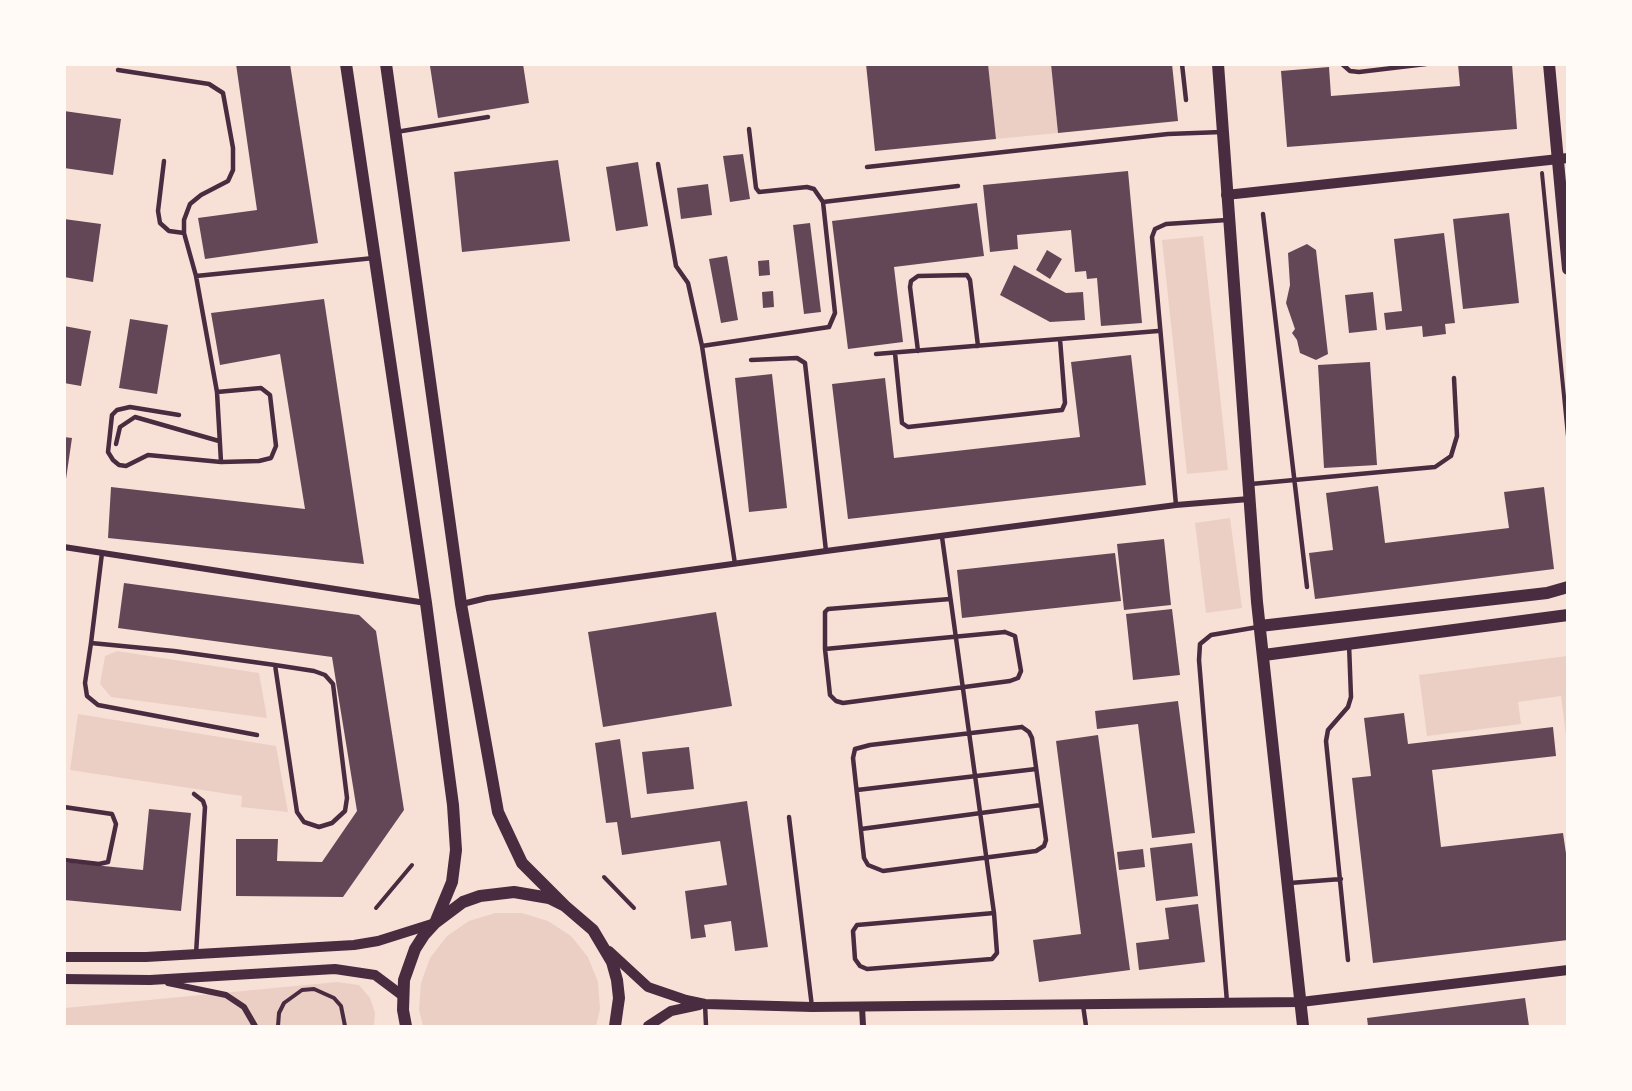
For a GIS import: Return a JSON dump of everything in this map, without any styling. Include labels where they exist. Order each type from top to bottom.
[{"type":"main road","points":[[346,64],[426,603],[456,850],[452,882],[435,922],[419,942],[408,964],[403,996],[405,1025]]},
{"type":"main road","points":[[386,64],[393,133],[461,604],[498,812],[522,863],[593,930],[604,945],[617,980],[615,1026]]},
{"type":"main road","points":[[1218,64],[1260,626],[1303,1026]]},
{"type":"main road","points":[[1549,64],[1562,159],[1568,269]]},
{"type":"main road","points":[[1546,593],[1568,581]]},
{"type":"main road","points":[[1260,626],[1546,593],[1568,587]]},
{"type":"main road","points":[[1264,655],[1568,615]]},
{"type":"main road","points":[[435,922],[463,902],[497,893],[532,894],[565,906]]},
{"type":"street","points":[[1226,195],[1562,159]]},
{"type":"street","points":[[461,604],[487,598],[826,551],[1176,505],[1249,499]]},
{"type":"street","points":[[64,547],[426,603]]},
{"type":"street","points":[[64,957],[196,954],[378,941],[435,922]]},
{"type":"street","points":[[604,945],[648,987],[705,1004]]},
{"type":"street","points":[[64,979],[150,980],[335,969],[375,975],[403,996]]},
{"type":"street","points":[[648,1026],[672,1011],[705,1004],[862,1007],[1301,1002],[1568,970]]},
{"type":"street","points":[[150,980],[226,995],[244,1007],[255,1026]]},
{"type":"street","points":[[862,1007],[863,1026]]},
{"type":"lane","points":[[1182,64],[1186,100]]},
{"type":"lane","points":[[1342,64],[1350,71],[1359,72],[1426,64]]},
{"type":"lane","points":[[118,70],[209,84],[223,93],[233,148],[233,170],[228,181],[201,195],[190,204],[184,220],[184,233],[196,276],[217,392],[221,462]]},
{"type":"lane","points":[[393,133],[488,117]]},
{"type":"lane","points":[[702,346],[829,327],[835,313],[823,202],[814,189],[807,187],[759,192],[756,188],[749,129]]},
{"type":"lane","points":[[867,167],[1168,134],[1222,132]]},
{"type":"lane","points":[[164,161],[158,211],[160,222],[169,231],[184,233]]},
{"type":"lane","points":[[658,164],[676,266],[688,283],[702,346],[735,564]]},
{"type":"lane","points":[[823,202],[958,186]]},
{"type":"lane","points":[[1263,214],[1307,587]]},
{"type":"lane","points":[[1176,505],[1158,331],[1152,237],[1155,229],[1166,224],[1228,220]]},
{"type":"lane","points":[[196,276],[374,258]]},
{"type":"lane","points":[[918,351],[910,287],[912,281],[918,276],[967,275],[970,280],[978,346]]},
{"type":"lane","points":[[876,354],[1158,331]]},
{"type":"lane","points":[[895,353],[902,423],[908,427],[1062,410],[1065,403],[1060,339]]},
{"type":"lane","points":[[751,360],[797,358],[806,363],[826,551]]},
{"type":"lane","points":[[1248,485],[1436,467],[1451,456],[1457,436],[1454,378]]},
{"type":"lane","points":[[179,415],[130,407],[117,410],[112,415],[108,452],[118,465],[126,466],[148,455],[221,462],[259,462],[271,458],[276,446],[270,395],[261,388],[217,392]]},
{"type":"lane","points":[[116,444],[120,427],[135,417],[219,441]]},
{"type":"lane","points":[[942,537],[978,813],[994,913],[997,953],[992,959],[867,969],[860,966],[855,959],[853,931],[857,925],[994,913]]},
{"type":"lane","points":[[102,553],[85,683],[87,696],[98,705],[257,735]]},
{"type":"lane","points":[[825,649],[1012,633],[1015,636],[1021,671],[1018,678],[1010,681],[843,703],[836,701],[830,695],[825,649],[825,612],[828,609],[950,599]]},
{"type":"lane","points":[[1227,1003],[1200,644],[1211,635],[1260,626]]},
{"type":"lane","points":[[91,643],[275,665],[325,675],[333,684],[347,798],[345,811],[332,823],[319,827],[304,822],[297,812],[275,665]]},
{"type":"lane","points":[[1348,960],[1326,741],[1328,729],[1348,706],[1351,697],[1349,644]]},
{"type":"lane","points":[[1022,727],[1029,732],[1032,738],[1046,840],[1044,846],[1036,851],[986,858],[883,871],[874,869],[864,858],[853,758],[855,749],[870,745],[967,733],[1022,727]]},
{"type":"lane","points":[[856,790],[1036,769]]},
{"type":"lane","points":[[194,794],[203,801],[205,807],[196,954]]},
{"type":"lane","points":[[861,829],[1041,804]]},
{"type":"lane","points":[[64,807],[112,814],[116,824],[108,862],[99,864],[64,860]]},
{"type":"lane","points":[[789,817],[812,1007]]},
{"type":"lane","points":[[1287,884],[1341,879]]},
{"type":"lane","points":[[705,1004],[706,1026]]},
{"type":"lane","points":[[1083,1005],[1086,1026]]},
{"type":"path","points":[[1542,183],[1568,436]]},
{"type":"path","points":[[376,908],[412,865]]},
{"type":"path","points":[[604,877],[634,908]]},
{"type":"path","points":[[278,1026],[279,1013],[284,1003],[302,990],[314,989],[334,998],[341,1006],[345,1026]]},
{"type":"shaded area","points":[[988,65],[1051,65],[1058,133],[996,139]]},
{"type":"shaded area","points":[[1203,236],[1228,470],[1187,474],[1162,240]]},
{"type":"shaded area","points":[[1230,518],[1242,608],[1206,613],[1195,523]]},
{"type":"shaded area","points":[[117,651],[259,673],[267,718],[111,697],[100,684],[105,656]]},
{"type":"shaded area","points":[[1567,656],[1567,744],[1561,696],[1518,702],[1521,724],[1427,736],[1419,675]]},
{"type":"shaded area","points":[[78,714],[276,746],[288,812],[241,807],[242,796],[70,770]]},
{"type":"shaded area","points":[[495,913],[522,913],[548,921],[571,936],[588,957],[598,982],[600,1009],[596,1026],[423,1026],[419,1010],[421,983],[430,958],[447,936],[469,921]]},
{"type":"shaded area","points":[[337,982],[359,985],[370,998],[375,1013],[374,1026],[65,1026],[65,1008]]},
{"type":"building","points":[[236,64],[290,64],[318,243],[205,259],[198,218],[257,210]]},
{"type":"building","points":[[438,64],[523,64],[529,103],[438,118],[430,66]]},
{"type":"building","points":[[866,64],[988,64],[996,139],[875,151]]},
{"type":"building","points":[[1051,64],[1172,64],[1178,121],[1058,133]]},
{"type":"building","points":[[1458,64],[1512,64],[1517,129],[1287,147],[1281,71],[1329,67],[1331,96],[1460,86]]},
{"type":"building","points":[[64,111],[121,119],[113,175],[64,168]]},
{"type":"building","points":[[743,154],[750,199],[730,202],[723,156]]},
{"type":"building","points":[[558,160],[570,241],[462,252],[454,172]]},
{"type":"building","points":[[638,162],[648,226],[616,231],[606,167]]},
{"type":"building","points":[[1128,171],[1142,323],[1101,326],[1097,278],[1087,279],[1086,271],[1075,272],[1071,230],[1017,235],[1018,249],[990,252],[983,185]]},
{"type":"building","points":[[708,184],[712,215],[681,219],[677,188]]},
{"type":"building","points":[[977,203],[984,256],[894,267],[903,342],[848,349],[832,221]]},
{"type":"building","points":[[1509,213],[1519,303],[1463,309],[1453,219]]},
{"type":"building","points":[[64,219],[101,224],[93,282],[64,277]]},
{"type":"building","points":[[810,223],[821,312],[804,314],[793,225]]},
{"type":"building","points":[[1444,233],[1455,323],[1445,324],[1446,334],[1423,337],[1422,326],[1386,330],[1384,313],[1402,311],[1394,239]]},
{"type":"building","points":[[1307,244],[1316,250],[1328,354],[1316,360],[1300,353],[1297,340],[1292,333],[1295,329],[1286,303],[1290,285],[1288,253]]},
{"type":"building","points":[[1047,250],[1062,259],[1050,279],[1036,270]]},
{"type":"building","points":[[727,256],[738,320],[721,323],[709,259]]},
{"type":"building","points":[[769,260],[770,275],[759,276],[758,261]]},
{"type":"building","points":[[1014,265],[1066,293],[1083,292],[1085,320],[1050,322],[1000,295]]},
{"type":"building","points":[[773,291],[774,307],[763,308],[762,292]]},
{"type":"building","points":[[1373,292],[1377,330],[1349,333],[1345,295]]},
{"type":"building","points":[[324,299],[364,564],[108,538],[111,487],[305,509],[280,354],[220,365],[211,313]]},
{"type":"building","points":[[130,319],[168,325],[157,394],[119,388]]},
{"type":"building","points":[[64,326],[91,331],[81,386],[64,383]]},
{"type":"building","points":[[1131,355],[1146,485],[848,519],[832,384],[885,378],[894,458],[1080,437],[1071,362]]},
{"type":"building","points":[[1370,362],[1377,465],[1324,468],[1318,365]]},
{"type":"building","points":[[772,374],[787,508],[749,512],[735,378]]},
{"type":"building","points":[[64,437],[72,438],[66,479],[64,479]]},
{"type":"building","points":[[1378,486],[1385,543],[1509,528],[1504,492],[1544,487],[1554,569],[1315,599],[1309,553],[1333,550],[1326,493]]},
{"type":"building","points":[[1164,539],[1171,605],[1124,610],[1117,544]]},
{"type":"building","points":[[1115,553],[1121,601],[962,618],[957,570]]},
{"type":"building","points":[[124,583],[359,615],[376,631],[404,810],[343,897],[236,896],[236,839],[278,839],[277,861],[322,862],[357,811],[332,657],[118,628]]},
{"type":"building","points":[[1172,609],[1180,675],[1133,680],[1126,614]]},
{"type":"building","points":[[716,612],[732,706],[603,727],[588,632]]},
{"type":"building","points":[[1178,701],[1195,833],[1152,838],[1138,724],[1097,729],[1095,711]]},
{"type":"building","points":[[1404,713],[1408,744],[1553,727],[1556,756],[1432,770],[1441,847],[1563,833],[1568,867],[1568,940],[1373,963],[1352,778],[1371,776],[1364,718]]},
{"type":"building","points":[[1098,735],[1130,970],[1039,982],[1033,940],[1081,934],[1056,741]]},
{"type":"building","points":[[620,739],[631,818],[747,801],[768,947],[735,951],[731,921],[704,925],[706,937],[691,939],[685,891],[727,885],[720,841],[622,855],[617,822],[606,823],[595,743]]},
{"type":"building","points":[[689,747],[694,789],[647,794],[642,752]]},
{"type":"building","points":[[149,809],[191,813],[181,911],[64,900],[64,862],[143,870]]},
{"type":"building","points":[[1192,843],[1198,896],[1156,901],[1150,848]]},
{"type":"building","points":[[1143,849],[1145,867],[1119,870],[1117,852]]},
{"type":"building","points":[[1198,904],[1205,962],[1139,970],[1136,943],[1169,939],[1165,908]]},
{"type":"building","points":[[1525,998],[1529,1026],[1368,1026],[1367,1018]]}]
